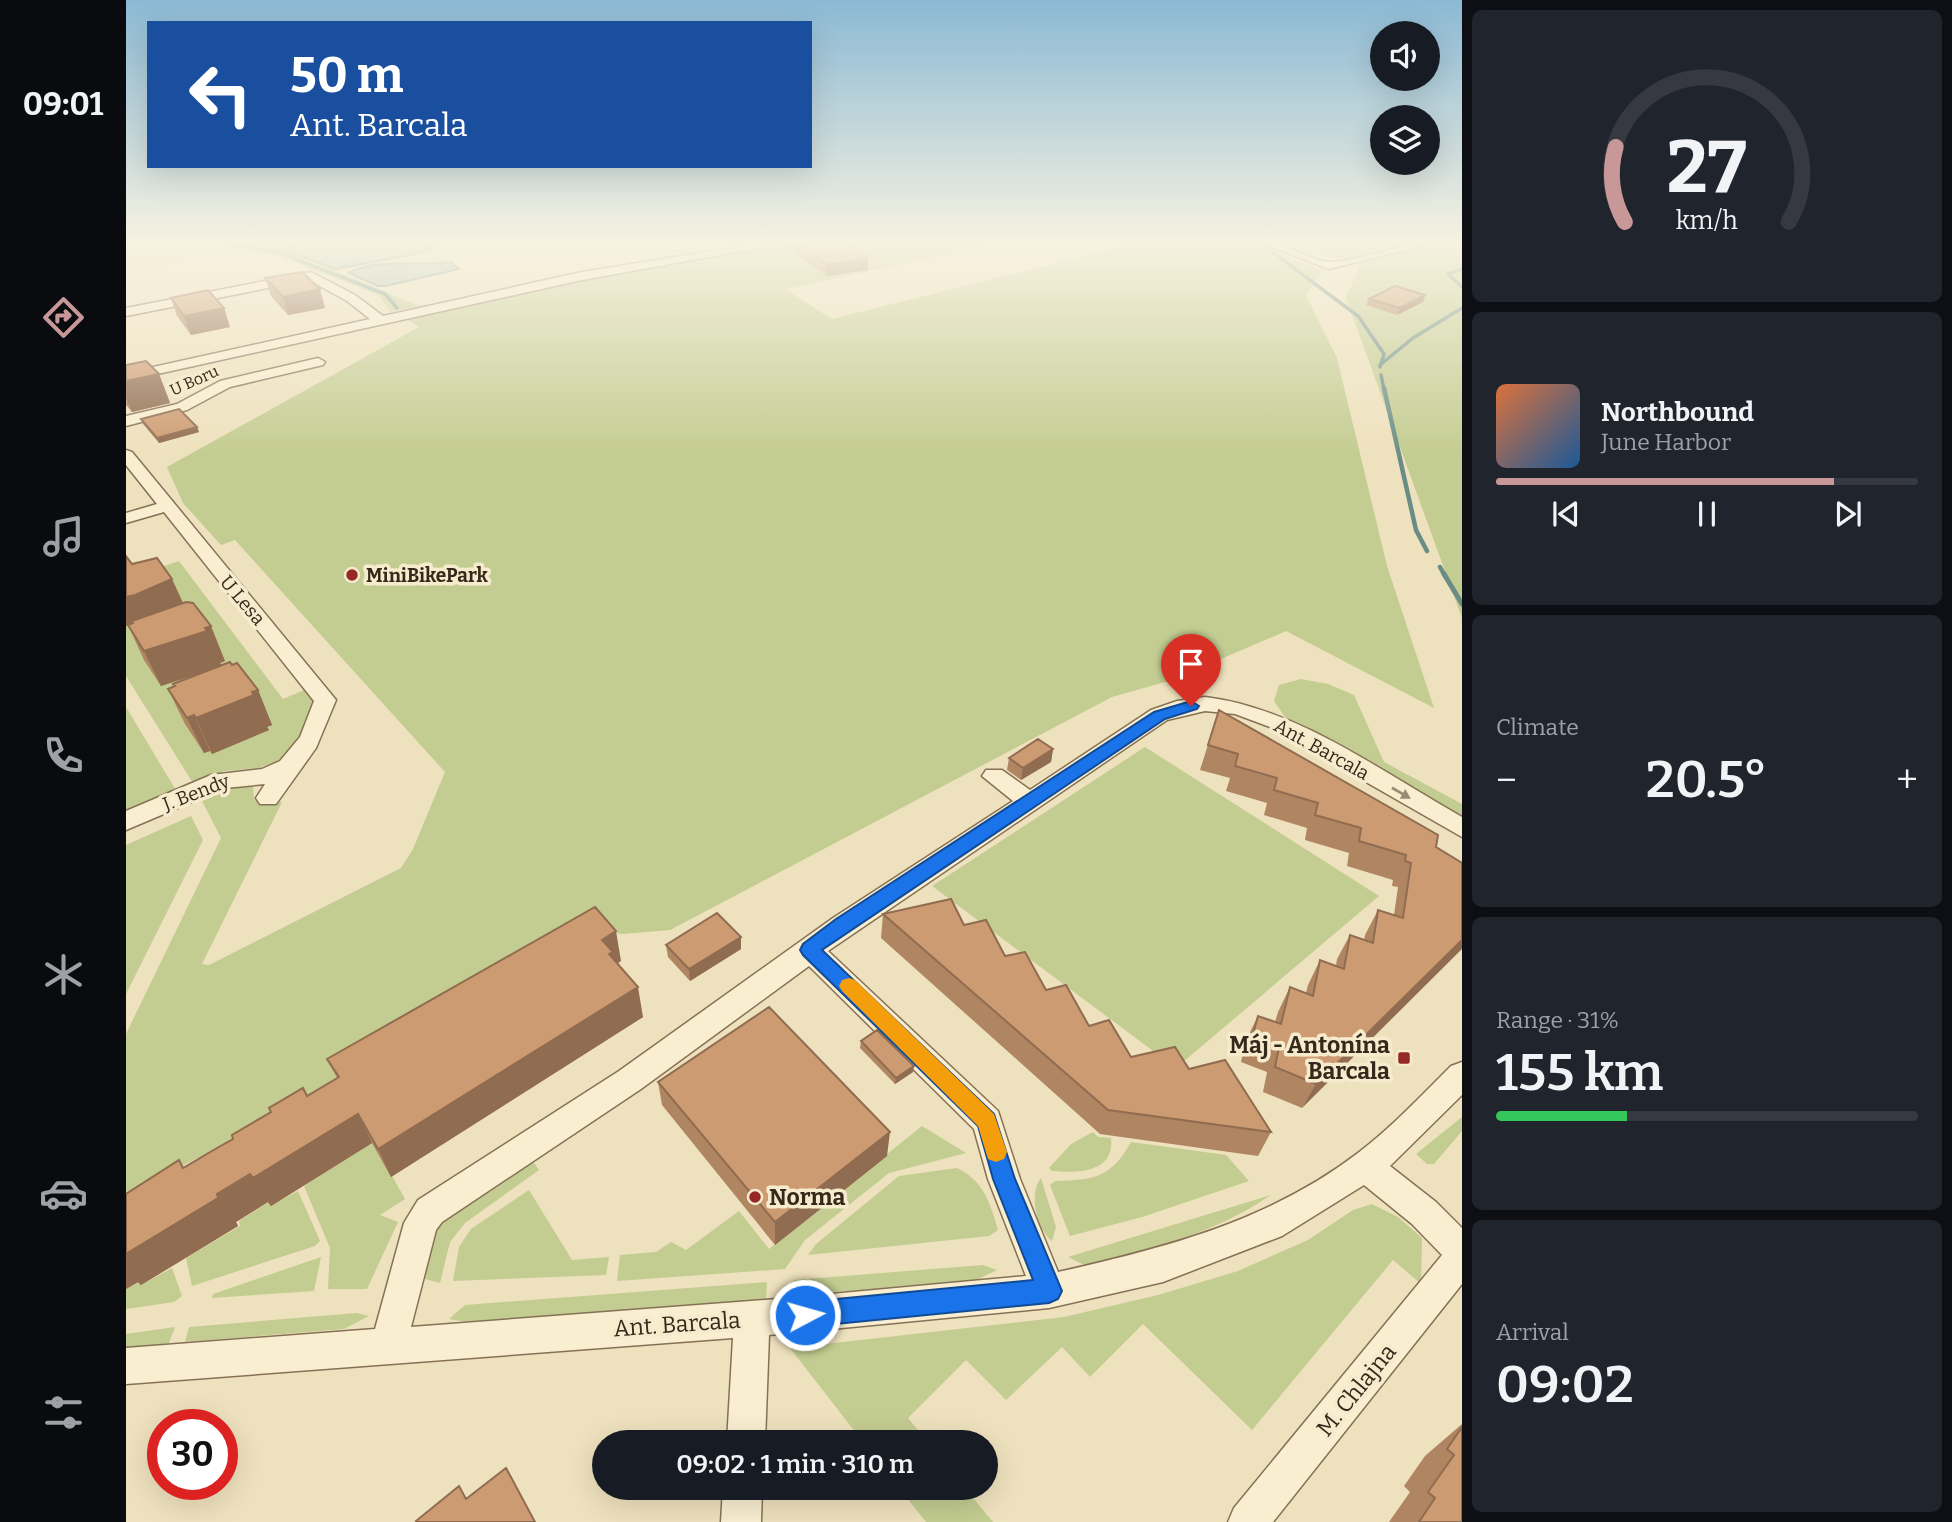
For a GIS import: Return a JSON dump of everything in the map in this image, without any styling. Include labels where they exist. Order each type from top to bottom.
[{"type":"street","points":[[374,316],[378,319]]},
{"type":"street","points":[[126,377],[392,316]]},
{"type":"street","name":"U Boru","points":[[126,421],[181,407],[225,384],[318,362]]},
{"type":"street","name":"U Lesa","points":[[126,455],[325,700],[296,760],[268,798]]},
{"type":"street","points":[[126,518],[167,506]]},
{"type":"street","name":"Ant. Barcala","points":[[388,1346],[421,1223],[430,1211],[630,1080],[842,925],[1160,715],[1177,708],[1205,704],[1227,707],[1278,722],[1462,828]]},
{"type":"street","name":"J. Bendy","points":[[126,821],[219,781],[234,777],[260,778],[296,760]]},
{"type":"street","points":[[994,776],[1030,800]]},
{"type":"street","points":[[810,950],[987,1121],[1004,1179],[1049,1291]]},
{"type":"street","name":"Ant. Barcala","points":[[126,1366],[750,1318],[1049,1291],[1163,1265],[1270,1225],[1366,1166],[1392,1145],[1462,1075]]},
{"type":"street","points":[[1366,1166],[1424,1213],[1462,1252]]},
{"type":"street","name":"M. Chlajna","points":[[1248,1522],[1462,1257]]},
{"type":"street","points":[[747,1430],[752,1353],[750,1318]]},
{"type":"street","points":[[741,1522],[742,1500]]},
{"type":"green space","points":[[1316,316],[1337,358],[1387,566],[1434,708],[1286,631],[1172,680],[1112,697],[670,930],[623,934],[597,931],[342,1088],[126,1193],[126,1034],[221,838],[199,795],[230,785],[253,787],[254,800],[282,802],[202,964],[209,965],[401,868],[413,849],[445,772],[235,540],[221,545],[183,503],[167,467],[419,327],[405,318]]},
{"type":"green space","points":[[1353,316],[1462,316],[1462,618]]},
{"type":"green space","points":[[179,561],[283,699],[309,688],[317,709],[300,737],[278,761],[258,768],[224,771],[193,783],[126,676],[126,579]]},
{"type":"green space","points":[[1301,679],[1328,684],[1354,695],[1384,762],[1462,804],[1462,816],[1285,717],[1274,701],[1279,685]]},
{"type":"green space","points":[[126,707],[177,792],[126,814]]},
{"type":"green space","points":[[1145,747],[1379,896],[1176,1068],[932,886]]},
{"type":"green space","points":[[191,816],[203,840],[126,994],[126,845]]},
{"type":"green space","points":[[1462,1117],[1462,1131],[1434,1164],[1427,1164],[1416,1154]]},
{"type":"green space","points":[[922,1126],[966,1153],[889,1173],[805,1240],[785,1269],[617,1281],[620,1255],[656,1252],[671,1242],[686,1250],[739,1211],[769,1249]]},
{"type":"green space","points":[[1093,1132],[1098,1137],[1111,1138],[1111,1150],[1101,1164],[1072,1172],[1052,1171],[1049,1168],[1071,1144]]},
{"type":"green space","points":[[372,1140],[405,1199],[380,1215],[398,1222],[367,1289],[328,1289],[330,1248],[304,1186]]},
{"type":"green space","points":[[1131,1142],[1226,1155],[1249,1181],[1142,1217],[1070,1236],[1050,1185],[1055,1181],[1081,1180],[1100,1175],[1116,1163]]},
{"type":"green space","points":[[530,1157],[539,1170],[465,1223],[450,1242],[440,1283],[425,1279],[428,1240],[435,1224]]},
{"type":"green space","points":[[957,1168],[974,1179],[989,1202],[998,1230],[989,1236],[808,1255],[816,1244],[899,1176]]},
{"type":"green space","points":[[1041,1178],[1056,1227],[1052,1241],[1042,1228],[1036,1211],[1035,1193]]},
{"type":"green space","points":[[529,1190],[572,1260],[609,1257],[606,1275],[453,1281],[459,1247],[471,1229]]},
{"type":"green space","points":[[298,1191],[320,1241],[315,1246],[192,1286],[186,1258],[240,1226],[239,1221],[269,1202],[271,1205]]},
{"type":"green space","points":[[1271,1195],[1229,1220],[1184,1238],[1090,1264],[1082,1264],[1068,1257]]},
{"type":"green space","points":[[1372,1204],[1398,1217],[1422,1238],[1421,1284],[1393,1260],[1252,1430],[1143,1324],[1090,1377],[1062,1347],[1006,1400],[966,1360],[908,1418],[918,1430],[854,1430],[790,1348],[1064,1317],[1158,1295],[1238,1271],[1308,1240],[1353,1210]]},
{"type":"green space","points":[[321,1257],[314,1291],[212,1298],[213,1294]]},
{"type":"green space","points":[[983,1265],[997,1270],[972,1282],[791,1295],[794,1280]]},
{"type":"green space","points":[[172,1268],[182,1296],[174,1302],[126,1309],[126,1289],[139,1281],[141,1285]]},
{"type":"green space","points":[[767,1282],[766,1299],[473,1323],[449,1319],[465,1305]]},
{"type":"green space","points":[[357,1313],[369,1316],[344,1329],[185,1342],[189,1327]]},
{"type":"green space","points":[[175,1327],[169,1343],[126,1350],[126,1334]]},
{"type":"green space","points":[[909,1500],[975,1500],[993,1522],[926,1522]]},
{"type":"building","points":[[146,361],[159,374],[126,381],[126,365]]},
{"type":"building","points":[[179,409],[197,427],[157,438],[141,419]]},
{"type":"building","points":[[126,556],[132,564],[157,558],[172,579],[126,597]]},
{"type":"building","points":[[186,602],[193,603],[211,626],[205,628],[207,631],[144,651],[128,625],[133,623],[132,621]]},
{"type":"building","points":[[230,662],[232,665],[237,663],[258,690],[252,692],[254,695],[196,718],[194,715],[187,718],[168,689],[175,686],[173,684]]},
{"type":"building","points":[[1219,710],[1438,835],[1436,847],[1462,863],[1462,940],[1316,1084],[1275,1067],[1279,1048],[1252,1038],[1258,1016],[1281,1024],[1290,987],[1313,996],[1320,960],[1344,969],[1350,935],[1373,943],[1378,910],[1403,918],[1411,863],[1405,861],[1406,855],[1359,841],[1361,828],[1315,815],[1318,803],[1274,790],[1277,778],[1235,766],[1238,754],[1208,745]]},
{"type":"building","points":[[1038,739],[1053,749],[1023,768],[1009,758]]},
{"type":"building","points":[[951,899],[964,925],[986,920],[1005,956],[1025,952],[1046,990],[1066,985],[1089,1026],[1109,1020],[1131,1057],[1175,1047],[1189,1069],[1225,1060],[1271,1132],[1108,1110],[883,914]]},
{"type":"building","points":[[595,907],[616,931],[602,940],[613,952],[609,954],[638,987],[378,1149],[358,1114],[253,1178],[250,1174],[217,1194],[218,1198],[126,1254],[126,1194],[179,1160],[183,1168],[233,1139],[232,1135],[271,1112],[269,1108],[303,1088],[307,1096],[339,1077],[327,1059]]},
{"type":"building","points":[[717,913],[741,937],[689,969],[666,945]]},
{"type":"building","points":[[769,1007],[890,1132],[775,1222],[658,1082]]},
{"type":"building","points":[[877,1030],[914,1066],[896,1078],[861,1041]]},
{"type":"building","points":[[1462,1427],[1462,1522],[1419,1522],[1435,1498],[1428,1492],[1454,1455],[1447,1449]]},
{"type":"building","points":[[506,1468],[535,1522],[416,1521],[459,1486],[466,1499]]},
{"type":"waterway","points":[[1358,316],[1384,354],[1381,364]]},
{"type":"waterway","points":[[1381,364],[1413,338],[1449,316]]},
{"type":"waterway","points":[[1381,375],[1384,390]]},
{"type":"waterway","points":[[1384,388],[1416,530],[1427,551]]},
{"type":"waterway","points":[[1440,567],[1445,576]]},
{"type":"waterway","points":[[1444,574],[1462,604]]},
{"type":"slow traffic","points":[[849,986],[987,1121],[996,1152]]},
{"type":"place","name":"MiniBikePark","points":[[352,575]]},
{"type":"place","name":"Máj - Antonína Barcala","points":[[1404,1058]]},
{"type":"place","name":"Norma","points":[[755,1197]]},
{"type":"route","points":[[805,1315],[1049,1291],[1004,1179],[987,1121],[810,950],[842,925],[1160,715],[1191,706]]}]
